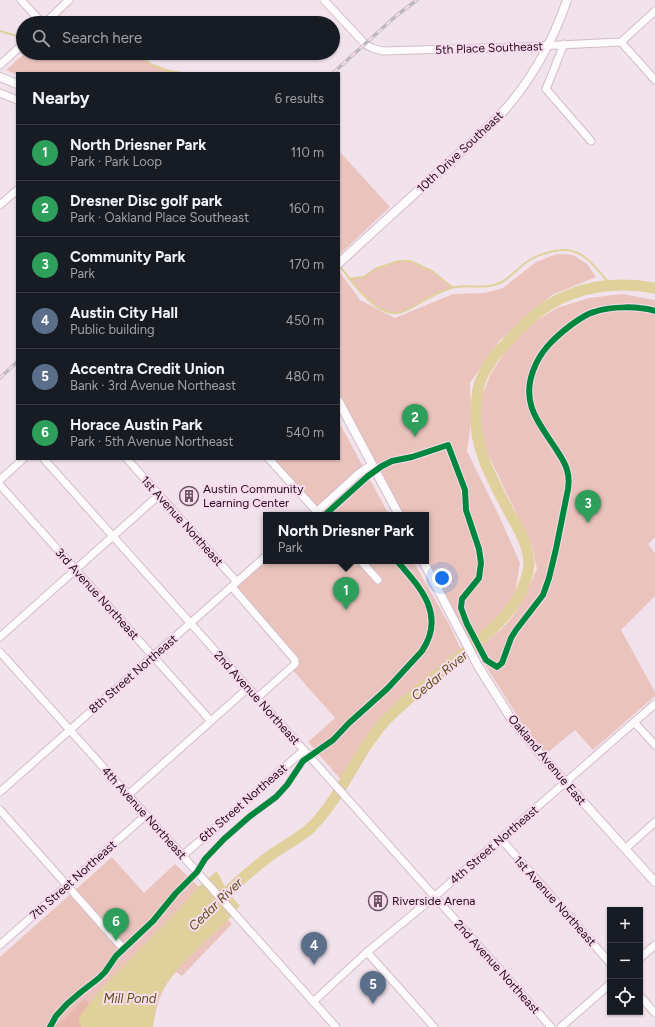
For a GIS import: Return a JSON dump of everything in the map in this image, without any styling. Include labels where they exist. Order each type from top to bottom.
[{"type":"main road","name":"10th Drive Southeast","points":[[340,262],[500,116],[525,84],[548,45],[567,0]]},
{"type":"main road","points":[[0,77],[16,84]]},
{"type":"main road","points":[[340,404],[371,465],[397,512]]},
{"type":"main road","name":"Oakland Avenue East","points":[[426,564],[478,666],[512,720],[566,783],[655,882]]},
{"type":"street","points":[[21,0],[36,16]]},
{"type":"street","points":[[51,16],[69,0]]},
{"type":"street","name":"5th Place Southeast","points":[[324,0],[338,16]]},
{"type":"street","points":[[655,11],[621,42],[655,80]]},
{"type":"street","name":"5th Place Southeast","points":[[340,18],[360,40],[372,48],[383,51],[621,42]]},
{"type":"street","points":[[564,44],[546,89],[591,141]]},
{"type":"street","points":[[0,65],[16,51]]},
{"type":"street","points":[[0,93],[16,100]]},
{"type":"street","points":[[0,205],[15,191]]},
{"type":"street","points":[[0,480],[22,460]]},
{"type":"street","name":"2nd Avenue Northeast","points":[[45,460],[551,1027]]},
{"type":"street","name":"1st Avenue Northeast","points":[[128,460],[293,656],[295,664],[257,698]]},
{"type":"street","points":[[270,460],[314,512]]},
{"type":"street","points":[[318,512],[358,474],[371,465]]},
{"type":"street","name":"3rd Avenue Northeast","points":[[0,485],[210,720]]},
{"type":"street","points":[[0,636],[158,495]]},
{"type":"street","name":"8th Street Northeast","points":[[0,792],[263,559]]},
{"type":"street","points":[[364,564],[378,580]]},
{"type":"street","name":"4th Avenue Northeast","points":[[0,652],[336,1027]]},
{"type":"street","points":[[128,795],[210,720],[248,688]]},
{"type":"street","name":"4th Street Northeast","points":[[313,1002],[367,952],[434,897],[655,704]]},
{"type":"street","points":[[634,722],[655,745]]},
{"type":"street","name":"6th Street Northeast","points":[[182,856],[304,750]]},
{"type":"street","points":[[0,810],[120,945]]},
{"type":"street","name":"7th Street Northeast","points":[[0,945],[146,815]]},
{"type":"street","points":[[625,849],[655,822]]},
{"type":"street","name":"1st Avenue Northeast","points":[[500,839],[607,960]]},
{"type":"street","points":[[643,955],[655,945]]},
{"type":"street","points":[[367,952],[434,1027]]},
{"type":"street","points":[[561,1027],[607,987]]},
{"type":"street","points":[[643,999],[655,1013]]},
{"type":"shaded area","points":[[17,60],[144,60],[166,70],[176,72],[16,72],[16,75],[6,70]]},
{"type":"shaded area","points":[[340,152],[390,207],[340,254]]},
{"type":"shaded area","points":[[557,254],[573,255],[587,264],[596,277],[552,295],[499,341],[470,383],[471,423],[467,451],[520,563],[515,593],[499,618],[471,643],[429,564],[429,512],[400,512],[340,397],[340,272],[360,300],[395,318],[453,294],[485,293],[503,288],[536,262]]},
{"type":"shaded area","points":[[399,261],[415,263],[428,269],[452,288],[425,299],[402,312],[392,313],[385,311],[371,302],[349,279],[364,277],[375,269]]},
{"type":"shaded area","points":[[622,294],[655,300],[655,537],[648,544],[655,553],[655,596],[621,630],[655,692],[655,696],[593,750],[575,730],[546,754],[523,725],[475,649],[489,640],[509,621],[521,603],[537,569],[532,546],[485,448],[480,422],[481,399],[491,373],[510,345],[536,321],[557,308],[589,298]]},
{"type":"shaded area","points":[[340,424],[387,512],[316,512],[270,460],[340,460]]},
{"type":"shaded area","points":[[263,559],[263,564],[415,564],[450,626],[463,654],[416,693],[382,724],[368,741],[344,783],[308,742],[335,718],[291,668],[295,664],[232,587]]},
{"type":"shaded area","points":[[112,857],[144,893],[175,864],[194,882],[232,924],[182,976],[176,972],[166,984],[160,998],[153,1027],[0,1027],[0,957]]},
{"type":"shaded area","points":[[84,1000],[88,1002],[92,1008],[95,1027],[50,1027],[64,1019]]},
{"type":"water","name":"Mill Pond","points":[[217,871],[227,891],[240,906],[225,923],[187,959],[170,979],[158,999],[153,1027],[81,1027],[79,1018],[101,989],[182,906],[199,886]]},
{"type":"waterway","points":[[0,31],[16,36]]},
{"type":"waterway","points":[[144,60],[166,70],[176,72]]},
{"type":"waterway","points":[[340,266],[366,298],[384,311],[393,313],[402,312],[451,288],[495,285],[506,280],[533,258],[561,250],[578,253],[586,258],[611,286]]},
{"type":"waterway","points":[[349,279],[364,277],[375,269],[399,261],[410,261],[432,271],[452,287]]},
{"type":"waterway","name":"Cedar River","points":[[218,901],[257,866],[312,826],[327,809],[378,729],[417,691],[496,626],[503,619],[520,594],[526,580],[529,558],[519,530],[484,460],[477,434],[476,405],[478,389],[481,378],[487,367],[503,346],[528,321],[556,301],[587,289],[604,286],[620,285],[655,288]]},
{"type":"railway","points":[[334,72],[397,15],[417,0]]},
{"type":"railway","points":[[0,378],[16,363]]},
{"type":"cycle path","points":[[328,512],[368,476],[382,466],[392,461],[412,457],[448,445],[465,490],[466,510],[479,549],[481,563],[479,578],[462,599],[461,608],[467,624],[486,660],[497,667],[502,663],[511,638],[516,630],[543,595],[556,549],[568,489],[568,472],[565,464],[538,422],[531,403],[529,393],[530,383],[536,364],[553,340],[571,325],[588,314],[601,310],[625,307],[655,311]]},
{"type":"cycle path","points":[[50,1027],[56,1016],[67,1004],[99,978],[116,956],[153,921],[176,893],[197,872],[205,859],[224,839],[249,817],[276,797],[287,785],[303,761],[333,740],[349,723],[387,689],[422,651],[429,638],[432,626],[431,614],[428,603],[422,592],[400,564]]},
{"type":"place","name":"Dresner Disc golf park","points":[[415,437]]},
{"type":"place","name":"Austin Community Learning Center","points":[[189,496]]},
{"type":"place","name":"Community Park","points":[[588,523]]},
{"type":"place","name":"North Driesner Park","points":[[346,610]]},
{"type":"place","name":"Riverside Arena","points":[[378,901]]},
{"type":"place","name":"Horace Austin Park","points":[[116,941]]},
{"type":"place","name":"Austin City Hall","points":[[314,965]]},
{"type":"place","name":"Accentra Credit Union","points":[[373,1004]]}]
